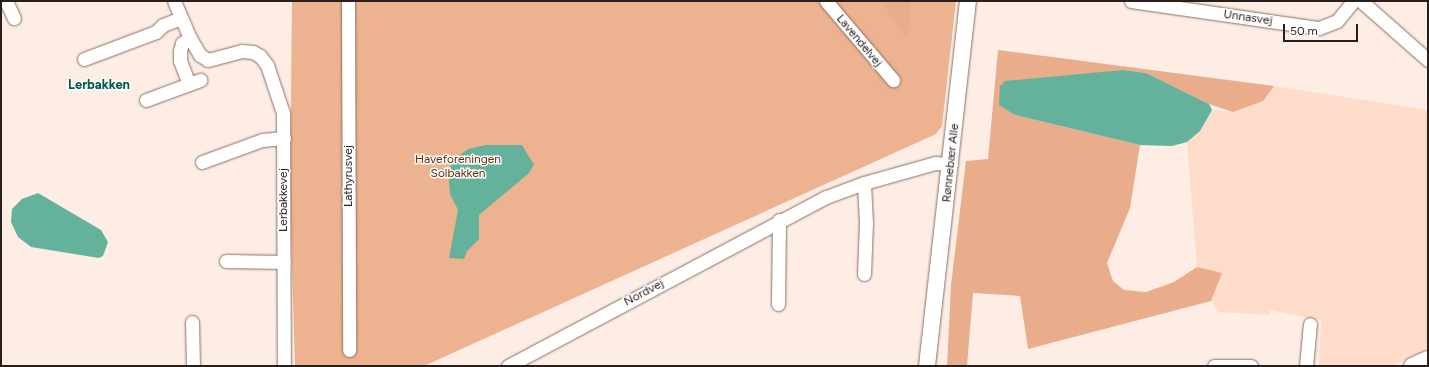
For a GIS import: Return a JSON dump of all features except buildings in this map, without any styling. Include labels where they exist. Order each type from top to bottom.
[{"type":"main road","name":"Rønnebær Alle","points":[[927,366],[951,164],[968,1]]},
{"type":"main road","name":"Rønnebær Alle","points":[[932,325],[934,366]]},
{"type":"main road","points":[[1412,366],[1428,359]]},
{"type":"street","points":[[6,1],[14,18]]},
{"type":"street","name":"Lerbakkevej","points":[[174,1],[190,38],[200,55],[208,60],[241,51],[260,56],[267,65],[283,113],[284,366]]},
{"type":"street","name":"Lathyrusvej","points":[[348,1],[349,350]]},
{"type":"street","name":"Lavendelvej","points":[[826,1],[893,80]]},
{"type":"street","name":"Unnasvej","points":[[1131,1],[1319,28],[1336,21],[1353,1]]},
{"type":"street","points":[[1361,1],[1428,60]]},
{"type":"street","points":[[84,59],[156,32],[162,25],[182,18]]},
{"type":"street","points":[[146,100],[194,82],[180,61],[182,44],[190,38]]},
{"type":"street","points":[[202,162],[262,140],[284,138]]},
{"type":"street","name":"Nordvej","points":[[508,366],[779,220],[826,197],[864,183],[934,163],[951,164]]},
{"type":"street","points":[[864,183],[866,224],[864,274]]},
{"type":"street","points":[[778,304],[779,220]]},
{"type":"street","points":[[226,262],[284,262]]},
{"type":"street","points":[[192,322],[193,366]]},
{"type":"street","points":[[1306,366],[1310,324]]},
{"type":"street","points":[[1214,366],[1251,366]]},
{"type":"shaded area","points":[[880,1],[911,1],[907,38]]},
{"type":"shaded area","points":[[998,50],[1274,86],[1263,101],[1233,112],[1209,104],[1146,73],[1123,70],[1075,76],[1015,115],[1140,145],[1130,208],[1107,263],[1113,281],[1124,290],[1146,292],[1174,282],[1197,267],[1222,273],[1211,301],[1028,349],[1020,296],[973,293],[967,366],[947,366],[951,285],[966,161],[988,159]]},
{"type":"shaded area","points":[[1123,70],[1146,73],[1209,104],[1212,110],[1200,131],[1187,142],[1172,146],[1140,145],[1015,115],[999,105],[1000,86],[1005,81]]},
{"type":"shaded area","points":[[1274,86],[1428,110],[1428,348],[1392,366],[1319,366],[1321,320],[1270,310],[1269,315],[1218,312],[1211,301],[1222,273],[1197,267],[1187,142],[1200,131],[1212,110],[1233,112],[1263,101]]},
{"type":"shaded area","points":[[486,145],[522,145],[534,165],[528,174],[479,215],[479,239],[467,251],[464,259],[449,258],[458,210],[450,194],[448,170],[457,157],[468,149]]},
{"type":"shaded area","points":[[38,193],[101,230],[108,242],[103,256],[99,258],[31,247],[18,237],[11,222],[12,209],[22,199]]},
{"type":"green space","name":"Haveforeningen Solbakken","points":[[292,1],[956,1],[942,126],[936,134],[424,366],[295,366],[290,195]]},
{"type":"district","name":"Lerbakken","points":[[99,85]]}]
